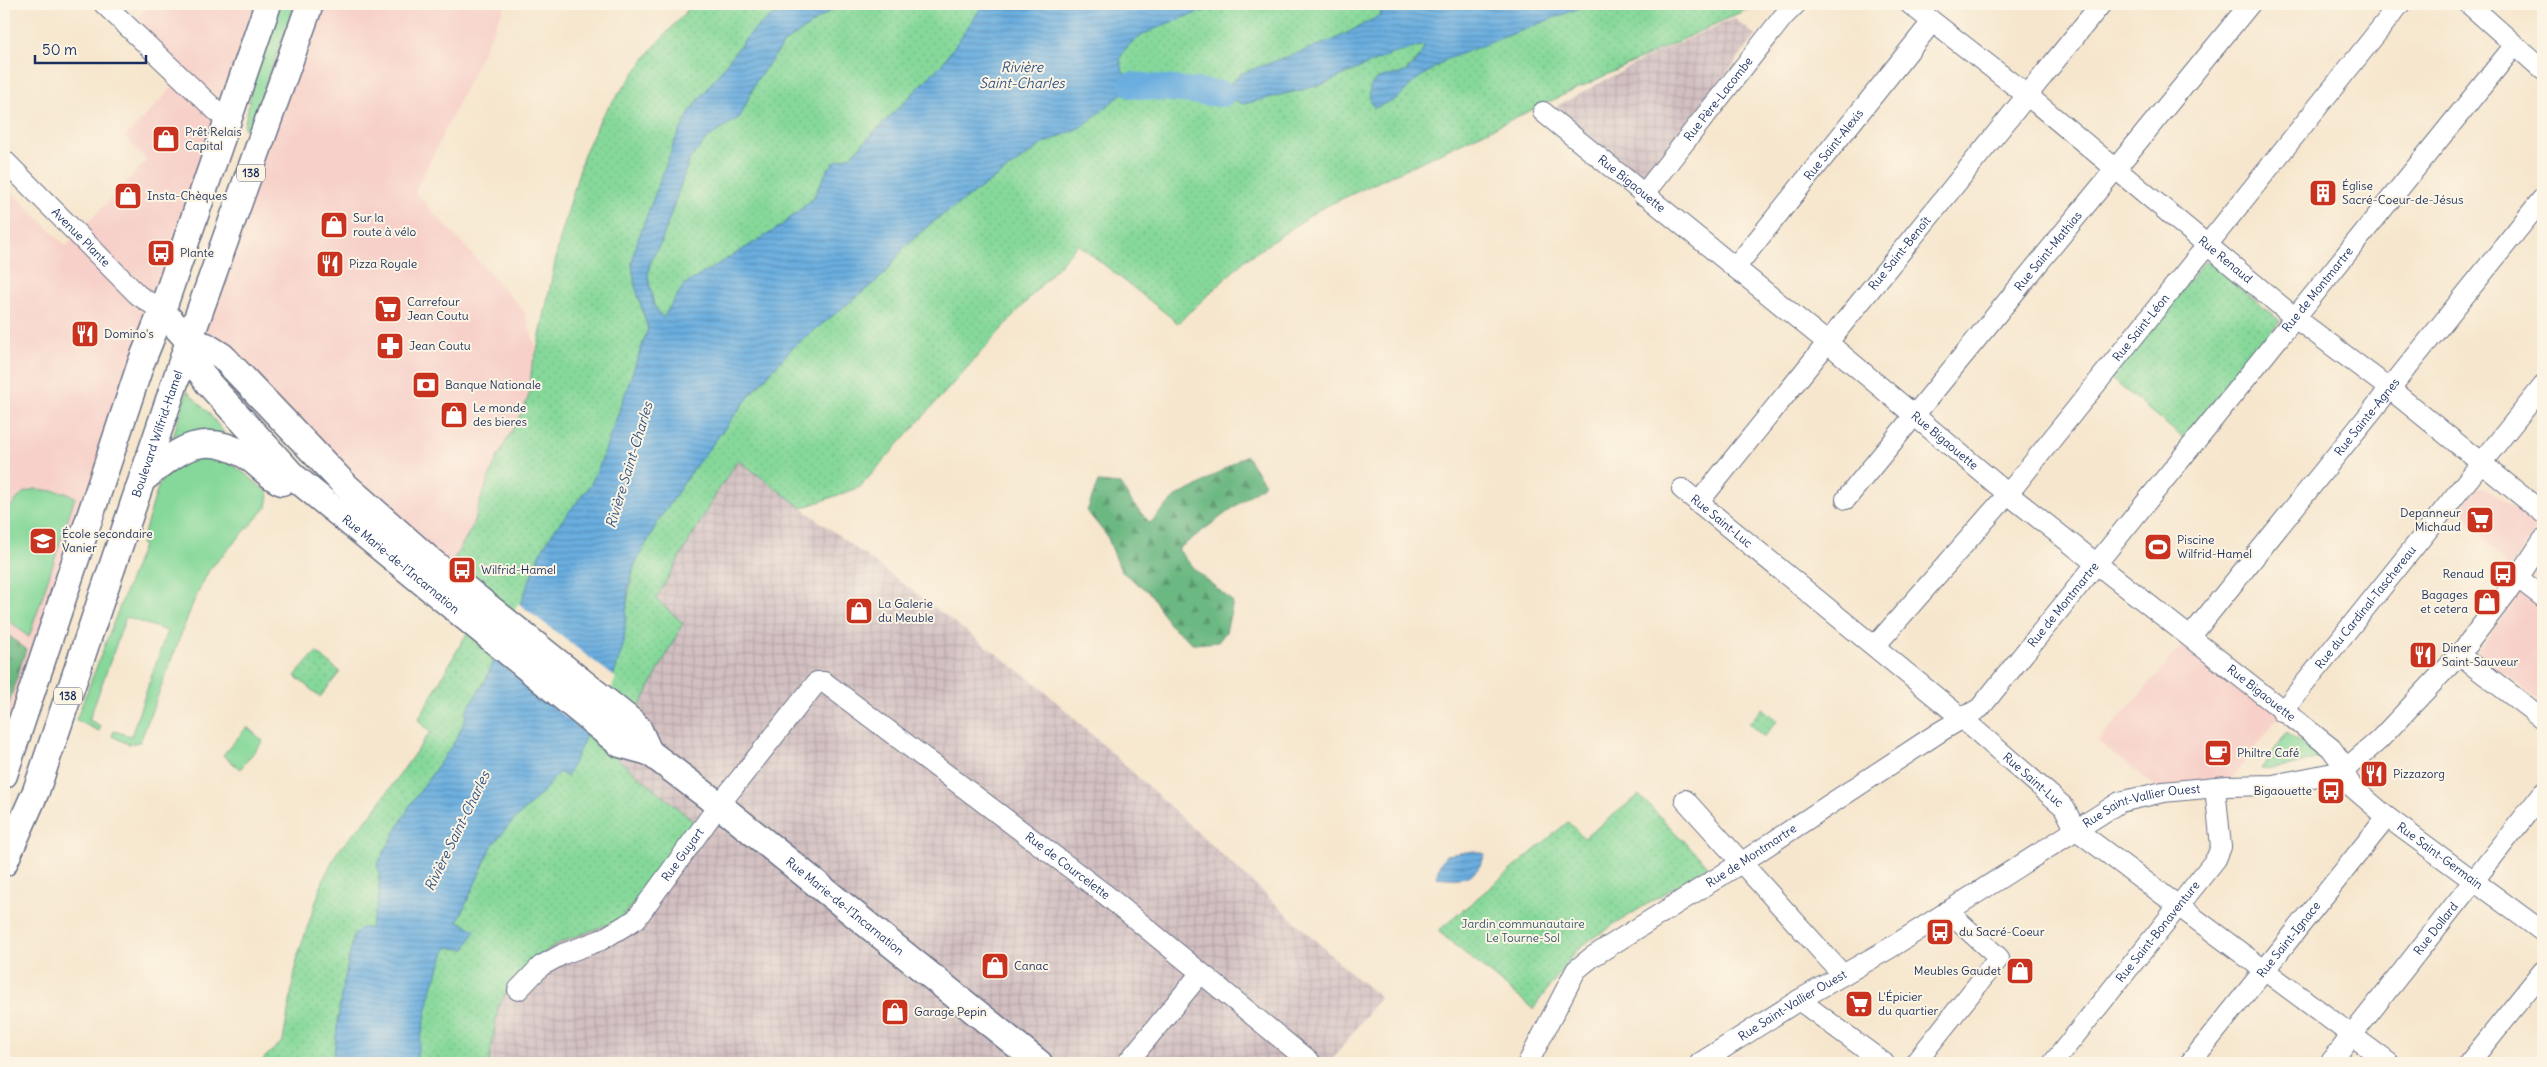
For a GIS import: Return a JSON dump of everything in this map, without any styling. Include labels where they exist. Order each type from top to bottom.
[{"type":"main road","points":[[4,775],[140,363],[162,311],[268,4]]},
{"type":"main road","name":"Boulevard Wilfrid-Hamel","points":[[4,863],[36,791],[143,479],[188,341],[310,4]]},
{"type":"main road","name":"Rue Marie-de-l'Incarnation","points":[[162,311],[188,341],[200,371],[208,383],[267,449],[313,494],[497,628],[631,721],[638,728],[649,752]]},
{"type":"main road","name":"Rue Marie-de-l'Incarnation","points":[[188,341],[206,346],[222,356],[346,486],[432,562],[497,628],[620,744],[649,752],[719,805],[1039,1063]]},
{"type":"main road","points":[[143,479],[178,451],[193,445],[212,444],[246,455],[278,480],[313,494]]},
{"type":"street","points":[[104,4],[228,122]]},
{"type":"street","name":"Rue Père-Lacombe","points":[[1644,195],[1783,17],[1796,4]]},
{"type":"street","name":"Rue Renaud","points":[[1910,4],[2028,96],[2294,317],[2390,389],[2543,513]]},
{"type":"street","name":"Rue Saint-Benoît","points":[[1698,503],[2101,4]]},
{"type":"street","name":"Rue Saint-Mathias","points":[[1846,499],[2250,4]]},
{"type":"street","name":"Rue Saint-Léon","points":[[1875,646],[2008,494],[2400,4]]},
{"type":"street","points":[[2478,7],[2515,45],[2543,70]]},
{"type":"street","name":"Rue Saint-Alexis","points":[[1735,268],[1932,22]]},
{"type":"street","name":"Rue de Montmartre","points":[[1528,1063],[1576,970],[1606,947],[1741,863],[1941,731],[1964,720],[1980,708],[2515,45]]},
{"type":"street","name":"Rue Bigaouette","points":[[1543,112],[1828,343],[2008,494],[2191,636],[2282,712],[2331,748],[2339,759],[2343,771]]},
{"type":"street","name":"Avenue Plante","points":[[4,160],[138,296],[162,311]]},
{"type":"street","name":"Rue Sainte-Agnes","points":[[2191,636],[2543,198]]},
{"type":"street","name":"Rue du Cardinal-Taschereau","points":[[2282,712],[2543,386]]},
{"type":"street","name":"Rue Saint-Luc","points":[[1682,489],[1964,720],[2064,807],[2075,829],[2353,1034],[2389,1063]]},
{"type":"street","name":"Rue Saint-Vallier Ouest","points":[[1700,1063],[2120,802],[2163,792],[2215,787],[2273,785],[2343,771],[2379,740],[2459,656],[2518,578],[2543,540]]},
{"type":"street","points":[[2518,578],[2543,597]]},
{"type":"street","points":[[2459,656],[2543,719]]},
{"type":"street","name":"Rue Guyart","points":[[518,990],[541,966],[620,938],[719,805],[817,682]]},
{"type":"street","name":"Rue de Courcelette","points":[[817,682],[824,682],[833,688],[1106,895],[1200,974],[1311,1063]]},
{"type":"street","name":"Rue Saint-Germain","points":[[2343,771],[2352,787],[2387,817],[2543,932]]},
{"type":"street","name":"Rue Saint-Bonaventure","points":[[2053,1063],[2216,859],[2221,848],[2215,787]]},
{"type":"street","name":"Rue Dollard","points":[[2330,1063],[2475,882],[2543,793]]},
{"type":"street","points":[[1685,800],[1843,975]]},
{"type":"street","name":"Rue Saint-Ignace","points":[[2190,1063],[2387,817]]},
{"type":"street","points":[[1915,1063],[1999,958],[1947,911]]},
{"type":"street","points":[[2469,1063],[2543,971]]},
{"type":"street","points":[[1127,1063],[1200,974]]},
{"type":"street","points":[[1799,1000],[1884,1063]]},
{"type":"shaded area","points":[[151,4],[268,4],[4,775],[4,184],[66,246],[147,160],[125,137],[181,79],[128,27]]},
{"type":"shaded area","points":[[310,4],[506,4],[415,192],[524,311],[537,351],[532,365],[529,395],[525,406],[497,458],[472,527],[446,573],[189,341]]},
{"type":"shaded area","points":[[1734,18],[1756,36],[1644,178],[1641,178],[1557,110],[1557,106],[1654,54]]},
{"type":"shaded area","points":[[749,457],[802,508],[1038,685],[1355,977],[1380,997],[1332,1060],[1335,1063],[489,1063],[498,1007],[514,979],[536,958],[559,943],[597,929],[695,822],[613,756],[683,624],[655,599],[732,467],[739,458]]},
{"type":"shaded area","points":[[2486,487],[2535,524],[2536,529],[2509,569],[2461,509],[2476,488]]},
{"type":"shaded area","points":[[2519,593],[2523,593],[2543,608],[2543,704],[2478,655],[2478,652]]},
{"type":"shaded area","points":[[2191,636],[2282,712],[2227,786],[2163,792],[2098,742]]},
{"type":"shaded area","points":[[1738,1052],[1750,1063],[1721,1063]]},
{"type":"green space","points":[[279,4],[295,4],[249,130],[244,128],[256,68]]},
{"type":"green space","points":[[693,4],[790,4],[762,23],[746,38],[691,110],[675,141],[636,245],[632,263],[635,285],[648,329],[601,462],[590,486],[555,529],[540,553],[523,598],[484,683],[466,711],[466,718],[456,740],[411,804],[379,872],[379,902],[370,929],[354,935],[341,996],[333,1063],[262,1063],[264,1058],[283,1041],[298,955],[324,878],[337,852],[373,812],[430,732],[418,720],[473,622],[446,573],[472,527],[497,458],[529,395],[532,365],[537,351],[559,243],[584,154],[602,116],[653,48]]},
{"type":"green space","points":[[845,4],[984,4],[942,64],[851,156],[836,161],[828,169],[813,198],[780,227],[684,285],[663,318],[654,306],[648,277],[650,263],[662,240],[689,160],[709,137],[740,117],[756,81],[784,43],[833,9]]},
{"type":"green space","points":[[1225,4],[1368,4],[1381,8],[1381,15],[1334,40],[1292,56],[1222,94],[1244,104],[1321,85],[1389,55],[1424,45],[1423,53],[1404,73],[1379,78],[1398,98],[1416,80],[1447,59],[1590,4],[1758,4],[1320,209],[1245,260],[1178,323],[1078,244],[860,487],[802,508],[738,460],[716,494],[656,599],[683,623],[614,756],[695,822],[638,899],[619,920],[559,943],[536,958],[514,979],[498,1007],[489,1063],[415,1063],[432,986],[447,946],[474,930],[458,921],[492,846],[507,827],[542,793],[559,771],[567,777],[627,603],[634,566],[660,518],[694,468],[751,394],[792,348],[884,275],[904,247],[930,224],[1043,144],[1083,126],[1132,85],[1120,64],[1122,53],[1131,43],[1162,25]]},
{"type":"green space","points":[[2206,260],[2280,321],[2183,438],[2109,377]]},
{"type":"green space","points":[[187,391],[207,411],[233,444],[176,444],[172,440]]},
{"type":"green space","points":[[1246,455],[1265,484],[1178,549],[1194,569],[1233,602],[1226,632],[1218,642],[1194,644],[1169,624],[1151,594],[1121,571],[1107,536],[1087,511],[1098,482],[1120,484],[1133,504],[1150,523],[1176,496],[1194,488]]},
{"type":"green space","points":[[198,456],[219,459],[237,468],[269,494],[267,507],[209,570],[193,603],[140,742],[128,744],[112,736],[114,731],[131,736],[167,631],[126,617],[89,720],[101,726],[99,731],[76,720],[143,546],[141,543],[158,487],[173,468]]},
{"type":"green space","points":[[35,489],[64,492],[75,497],[29,637],[4,617],[4,513],[24,492]]},
{"type":"green space","points":[[4,632],[26,649],[4,719]]},
{"type":"green space","points":[[316,652],[340,672],[320,697],[295,676]]},
{"type":"green space","points":[[1762,708],[1777,721],[1764,737],[1749,724]]},
{"type":"green space","points":[[247,727],[263,741],[240,769],[223,755]]},
{"type":"green space","points":[[2287,732],[2319,758],[2287,767],[2261,769]]},
{"type":"green space","name":"Jardin communautaire Le Tourne-Sol","points":[[1639,795],[1708,866],[1591,939],[1575,952],[1533,1009],[1438,931],[1568,822],[1584,838]]},
{"type":"water","name":"Rivière Saint-Charles","points":[[790,4],[845,4],[833,9],[784,43],[756,81],[740,117],[709,137],[689,160],[662,240],[650,263],[648,277],[654,306],[663,318],[684,285],[780,227],[813,199],[828,169],[836,161],[851,156],[942,64],[984,4],[1225,4],[1162,26],[1145,34],[1131,44],[1122,54],[1121,65],[1132,85],[1083,126],[1043,144],[930,224],[904,247],[884,275],[792,348],[751,394],[694,468],[660,518],[634,566],[628,588],[624,643],[613,677],[567,777],[559,772],[542,793],[507,827],[492,846],[458,921],[475,930],[465,950],[447,947],[432,987],[415,1063],[333,1063],[341,996],[354,935],[361,928],[370,928],[377,905],[380,881],[377,865],[411,804],[456,740],[466,718],[466,711],[484,683],[523,598],[540,553],[555,529],[590,486],[601,462],[648,329],[635,285],[632,263],[636,245],[675,141],[691,110],[746,38],[762,23]]},
{"type":"water","points":[[1368,4],[1590,4],[1447,59],[1416,80],[1398,98],[1374,108],[1370,100],[1370,87],[1372,84],[1383,77],[1397,75],[1406,71],[1419,57],[1424,45],[1389,55],[1321,85],[1243,104],[1222,94],[1230,83],[1242,73],[1334,40],[1381,15],[1381,8]]},
{"type":"water","points":[[1474,851],[1485,854],[1477,870],[1472,874],[1460,878],[1436,877],[1440,864],[1446,855]]},
{"type":"pier","points":[[518,603],[616,678],[589,736],[493,657]]},
{"type":"waterway","points":[[1132,85],[1222,94]]},
{"type":"place","name":"Prêt Relais Capital","points":[[166,139]]},
{"type":"place","name":"Église Sacré-Coeur-de-Jésus","points":[[2323,193]]},
{"type":"place","name":"Insta-Chèques","points":[[128,196]]},
{"type":"place","name":"Sur la route à vélo","points":[[334,225]]},
{"type":"place","name":"Plante","points":[[161,253]]},
{"type":"place","name":"Pizza Royale","points":[[330,264]]},
{"type":"place","name":"Carrefour Jean Coutu","points":[[388,309]]},
{"type":"place","name":"Domino's","points":[[85,334]]},
{"type":"place","name":"Jean Coutu","points":[[390,346]]},
{"type":"place","name":"Banque Nationale","points":[[426,385]]},
{"type":"place","name":"Le monde des bieres","points":[[454,415]]},
{"type":"place","name":"Depanneur Michaud","points":[[2480,520]]},
{"type":"place","name":"École secondaire Vanier","points":[[43,541]]},
{"type":"place","name":"Piscine Wilfrid-Hamel","points":[[2158,547]]},
{"type":"place","name":"Wilfrid-Hamel","points":[[462,570]]},
{"type":"place","name":"Renaud","points":[[2503,574]]},
{"type":"place","name":"Bagages et cetera","points":[[2487,602]]},
{"type":"place","name":"La Galerie du Meuble","points":[[859,611]]},
{"type":"place","name":"Diner Saint-Sauveur","points":[[2423,655]]},
{"type":"place","name":"Philtre Café","points":[[2218,753]]},
{"type":"place","name":"Pizzazorg","points":[[2374,774]]},
{"type":"place","name":"Bigaouette","points":[[2331,791]]},
{"type":"place","name":"du Sacré-Coeur","points":[[1940,932]]},
{"type":"place","name":"Canac","points":[[995,966]]},
{"type":"place","name":"Meubles Gaudet","points":[[2020,971]]},
{"type":"place","name":"L'Épicier du quartier","points":[[1859,1004]]},
{"type":"place","name":"Garage Pepin","points":[[895,1012]]}]
